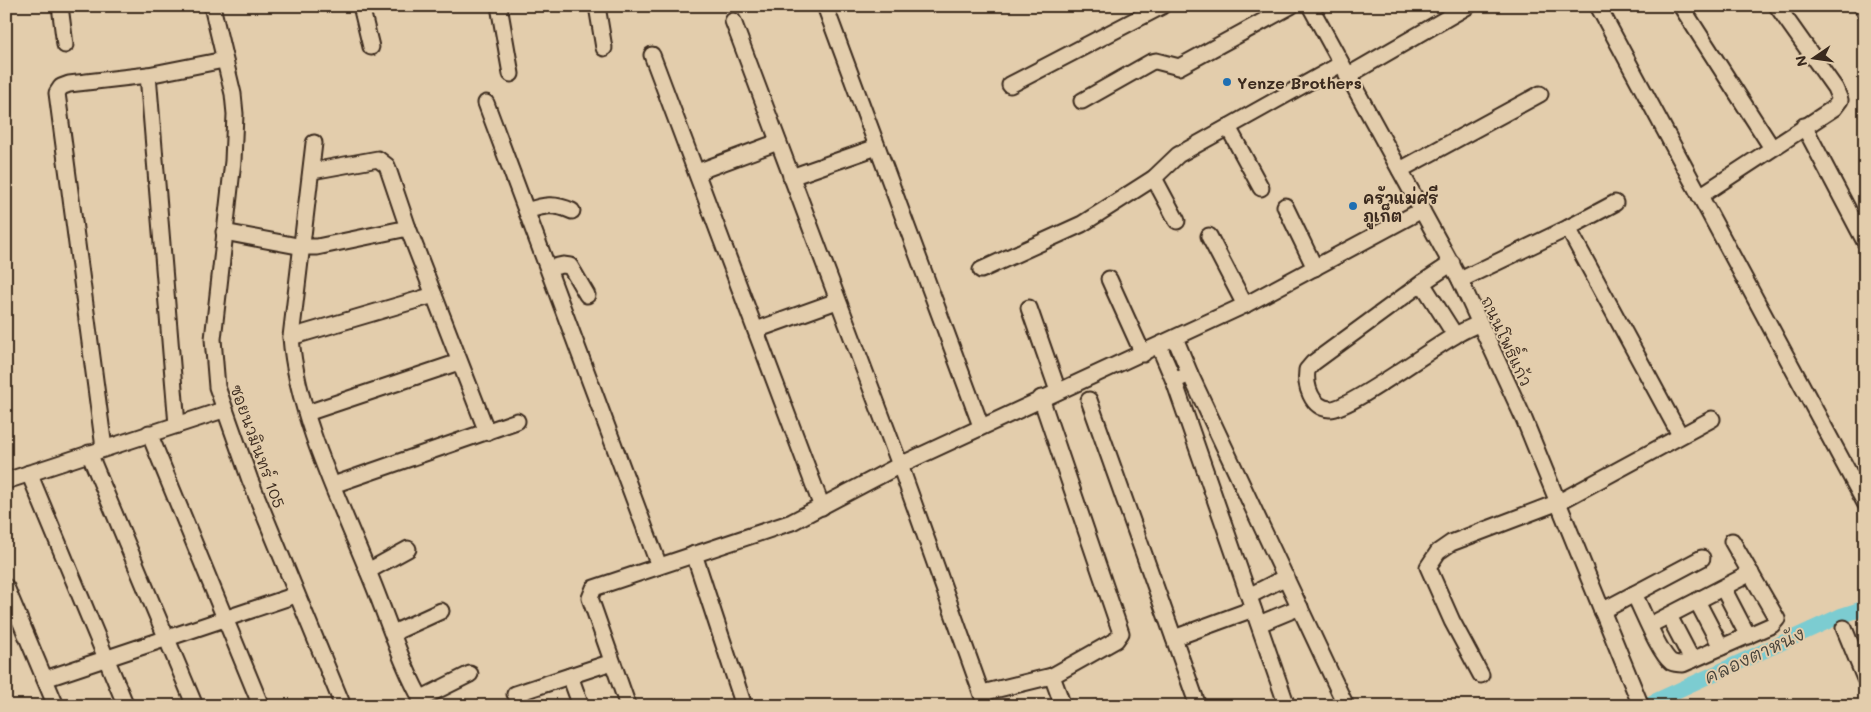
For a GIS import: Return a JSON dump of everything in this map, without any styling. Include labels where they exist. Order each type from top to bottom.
[{"type":"street","points":[[60,6],[65,45]]},
{"type":"street","name":"ซอยนวมินทร์ 105","points":[[212,6],[235,114],[233,161],[213,339],[217,387],[223,410],[296,595],[343,706]]},
{"type":"street","points":[[361,6],[371,47]]},
{"type":"street","points":[[499,6],[511,74]]},
{"type":"street","points":[[596,6],[604,48]]},
{"type":"street","points":[[825,6],[981,426]]},
{"type":"street","points":[[1010,85],[1162,6]]},
{"type":"street","points":[[1082,101],[1151,62],[1156,61],[1179,67],[1291,6]]},
{"type":"street","name":"ถนนโพธิ์แก้ว","points":[[1310,6],[1452,263],[1559,502],[1641,706]]},
{"type":"street","points":[[1598,6],[1865,503]]},
{"type":"street","points":[[1680,6],[1772,148]]},
{"type":"street","points":[[1700,196],[1834,108],[1840,100],[1834,88],[1778,6]]},
{"type":"street","points":[[1862,6],[1865,11]]},
{"type":"street","points":[[980,270],[1082,224],[1154,178],[1178,155],[1228,127],[1344,70],[1461,8]]},
{"type":"street","points":[[733,21],[900,465],[984,699],[1052,676],[1116,640],[1121,633],[1041,398]]},
{"type":"street","points":[[652,55],[822,507]]},
{"type":"street","points":[[104,448],[57,93],[61,87],[69,84],[148,75],[224,60]]},
{"type":"street","points":[[148,75],[177,425]]},
{"type":"street","points":[[1400,170],[1540,94]]},
{"type":"street","points":[[486,103],[659,566]]},
{"type":"street","points":[[1804,126],[1865,242]]},
{"type":"street","points":[[1228,127],[1261,188]]},
{"type":"street","points":[[697,172],[778,142]]},
{"type":"street","points":[[314,143],[291,337],[293,359],[307,413],[333,485],[422,702],[470,674]]},
{"type":"street","points":[[791,177],[877,146]]},
{"type":"street","points":[[312,171],[371,160],[383,161],[387,166],[408,228],[487,432]]},
{"type":"street","points":[[1154,178],[1177,221]]},
{"type":"street","points":[[1460,280],[1568,228],[1614,203]]},
{"type":"street","points":[[527,211],[546,205],[558,204],[572,211]]},
{"type":"street","points":[[1285,206],[1315,268]]},
{"type":"street","points":[[628,706],[590,598],[592,591],[598,586],[777,528],[981,426],[1143,354],[1245,304],[1422,210]]},
{"type":"street","points":[[224,232],[303,247],[330,246],[408,228]]},
{"type":"street","points":[[1568,228],[1680,435]]},
{"type":"street","points":[[1210,236],[1245,304]]},
{"type":"street","points":[[1452,263],[1313,363],[1307,370],[1307,389],[1321,406],[1330,409],[1339,407],[1358,398],[1455,335],[1480,323]]},
{"type":"street","points":[[548,268],[563,265],[570,266],[587,295]]},
{"type":"street","points":[[1109,279],[1143,354]]},
{"type":"street","points":[[1422,283],[1455,335]]},
{"type":"street","points":[[291,337],[434,295]]},
{"type":"street","points":[[756,330],[837,301]]},
{"type":"street","points":[[1030,308],[1058,391]]},
{"type":"street","points":[[1175,338],[1190,374],[1346,706]]},
{"type":"street","points":[[1159,346],[1174,382],[1287,706]]},
{"type":"street","points":[[307,413],[459,362]]},
{"type":"street","points":[[1174,382],[1190,374]]},
{"type":"street","points":[[1089,400],[1198,706]]},
{"type":"street","points":[[6,481],[223,410]]},
{"type":"street","points":[[1480,675],[1452,621],[1428,564],[1438,552],[1451,542],[1559,502],[1712,419]]},
{"type":"street","points":[[333,485],[517,421]]},
{"type":"street","points":[[149,433],[261,706]]},
{"type":"street","points":[[1196,444],[1219,434]]},
{"type":"street","points":[[89,453],[195,706]]},
{"type":"street","points":[[29,473],[126,706]]},
{"type":"street","points":[[1634,594],[1664,653],[1672,662],[1683,664],[1772,624],[1777,619],[1732,542]]},
{"type":"street","points":[[368,572],[408,549]]},
{"type":"street","points":[[694,554],[744,706]]},
{"type":"street","points":[[1602,611],[1702,558]]},
{"type":"street","points":[[1650,625],[1751,573]]},
{"type":"street","points":[[1174,638],[1251,602],[1286,577]]},
{"type":"street","points":[[6,587],[56,706]]},
{"type":"street","points":[[1723,588],[1748,636]]},
{"type":"street","points":[[45,679],[296,595]]},
{"type":"street","points":[[1697,601],[1721,647]]},
{"type":"street","points":[[1259,624],[1300,607]]},
{"type":"street","points":[[393,633],[441,611]]},
{"type":"street","points":[[1669,616],[1692,660]]},
{"type":"street","points":[[1844,628],[1865,679]]},
{"type":"street","points":[[515,694],[612,662]]},
{"type":"street","points":[[570,676],[581,706]]},
{"type":"street","points":[[1052,676],[1063,706]]},
{"type":"waterway","name":"คลองตาหนัง","points":[[1644,706],[1840,616],[1865,608]]},
{"type":"place","name":"Yenze Brothers","points":[[1227,82]]},
{"type":"place","name":"ครัวแม่ศรี ภูเก็ต","points":[[1353,206]]}]
